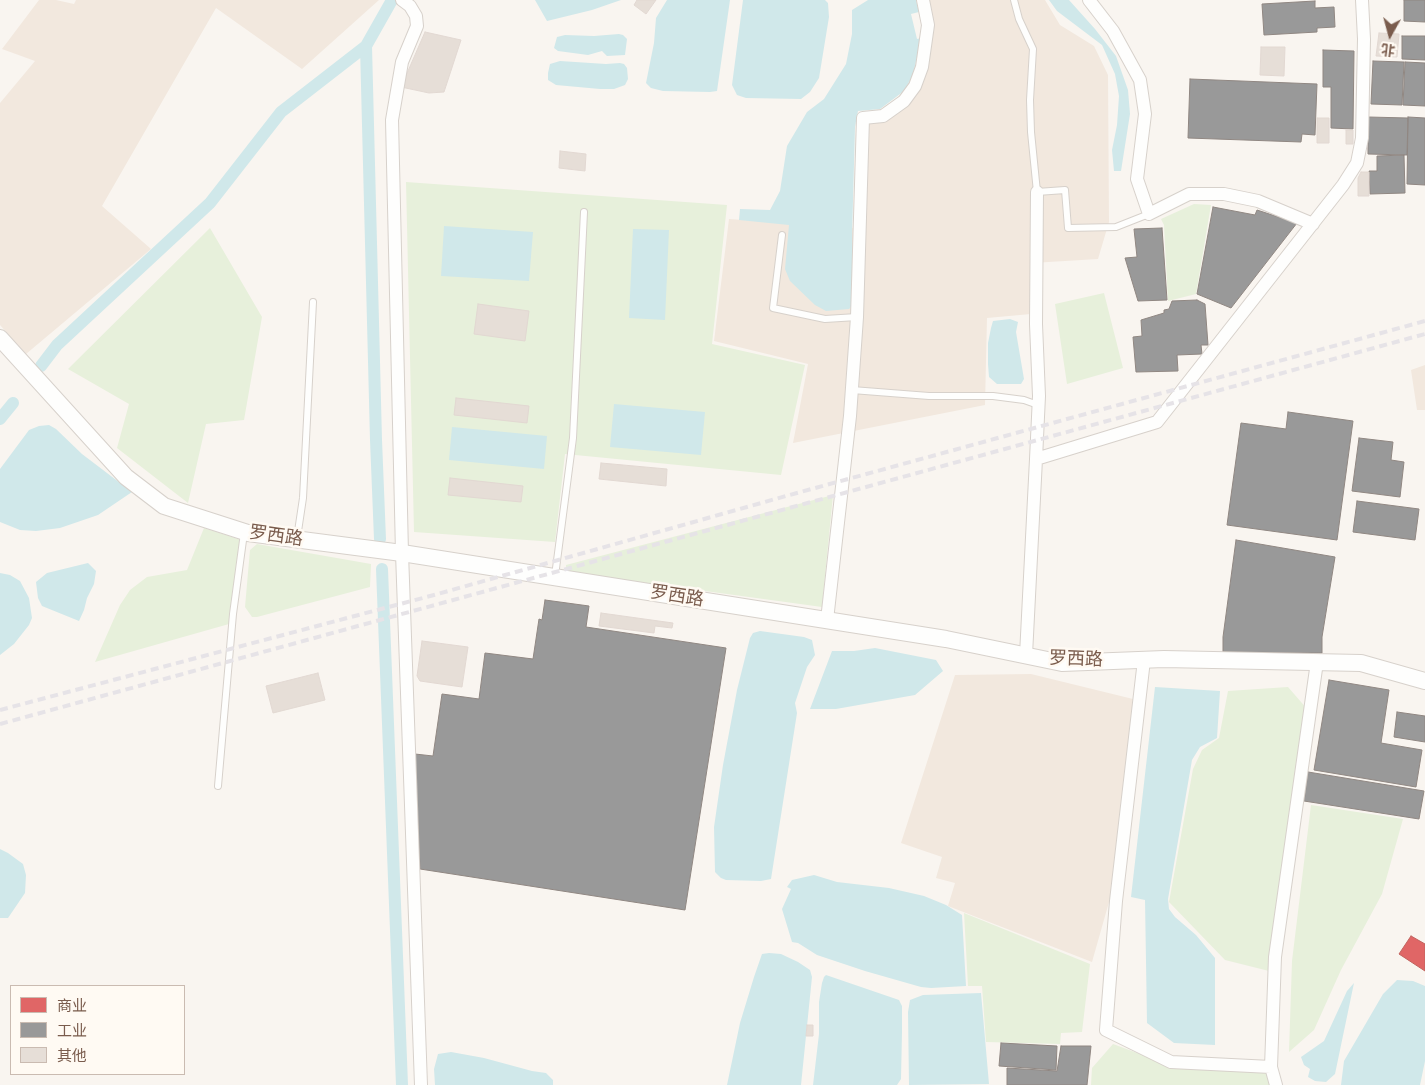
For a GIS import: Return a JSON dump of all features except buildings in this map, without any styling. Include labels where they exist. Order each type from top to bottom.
[{"type":"street","points":[[827,620],[852,390],[863,118],[883,116],[904,101],[915,86],[922,67],[928,25],[923,0]]},
{"type":"street","points":[[1089,0],[1113,32],[1140,80],[1145,114],[1137,180],[1148,214],[1189,194],[1224,194],[1258,201],[1313,224]]},
{"type":"street","points":[[1036,459],[1157,422],[1343,185],[1357,163],[1362,138],[1364,39],[1362,0]]},
{"type":"street","points":[[406,3],[416,16],[417,26],[402,62],[392,120],[402,553],[420,1085]]},
{"type":"street","points":[[1026,655],[1038,405],[1036,324],[1038,192]]},
{"type":"street","name":"罗西路","points":[[0,338],[126,477],[164,506],[244,532],[402,553],[946,639],[1062,663],[1144,660],[1361,664],[1425,681]]},
{"type":"street","points":[[1144,660],[1116,901],[1106,1030],[1171,1062],[1271,1067]]},
{"type":"street","points":[[1276,1085],[1271,1067],[1275,957],[1317,662]]},
{"type":"lane","points":[[1014,0],[1019,19],[1033,49],[1030,100],[1031,132],[1038,192],[1065,190],[1068,228],[1116,227],[1148,214]]},
{"type":"lane","points":[[554,577],[573,438],[584,212]]},
{"type":"lane","points":[[782,235],[773,308],[825,318],[856,317]]},
{"type":"lane","points":[[297,539],[302,498],[313,302]]},
{"type":"lane","points":[[852,390],[929,396],[993,396],[1024,400],[1038,405]]},
{"type":"lane","points":[[218,786],[233,614],[244,532]]},
{"type":"shaded area","points":[[39,0],[56,0],[74,4],[76,0],[379,0],[302,69],[216,8],[102,206],[151,249],[26,354],[0,325],[0,103],[35,61],[2,49]]},
{"type":"shaded area","points":[[919,0],[1045,0],[1060,25],[1094,46],[1108,75],[1109,222],[1098,259],[1032,263],[1031,314],[987,318],[985,405],[793,443],[808,364],[714,341],[729,219],[855,228],[859,115],[888,108],[908,90],[918,69],[924,32]]},
{"type":"shaded area","points":[[1425,365],[1425,410],[1417,410],[1411,370]]},
{"type":"shaded area","points":[[1031,674],[1133,699],[1111,895],[1092,962],[948,906],[955,883],[936,878],[942,857],[901,843],[955,675]]},
{"type":"green space","points":[[406,182],[727,205],[712,344],[805,365],[781,475],[565,454],[555,542],[414,532]]},
{"type":"green space","points":[[1194,204],[1211,205],[1196,294],[1168,301],[1164,225],[1161,219]]},
{"type":"green space","points":[[210,228],[262,317],[244,420],[206,424],[188,503],[117,448],[129,404],[68,369]]},
{"type":"green space","points":[[1104,293],[1123,368],[1067,384],[1055,304]]},
{"type":"green space","points":[[833,495],[822,607],[566,572],[566,565]]},
{"type":"green space","points":[[204,528],[241,540],[229,624],[95,662],[120,605],[130,590],[147,577],[187,570]]},
{"type":"green space","points":[[257,544],[371,564],[370,587],[252,617],[245,607],[250,550]]},
{"type":"green space","points":[[1288,687],[1308,710],[1269,971],[1225,960],[1169,902],[1193,769],[1202,750],[1219,738],[1228,691]]},
{"type":"green space","points":[[1311,805],[1403,819],[1382,894],[1341,970],[1314,1030],[1289,1052],[1292,961]]},
{"type":"green space","points":[[964,913],[1090,964],[1082,1032],[1061,1033],[1060,1044],[986,1042],[982,986],[968,986]]},
{"type":"green space","points":[[1113,1044],[1178,1068],[1266,1072],[1271,1085],[1091,1085],[1092,1068]]},
{"type":"water","points":[[535,0],[621,0],[592,10],[547,21]]},
{"type":"water","points":[[667,0],[730,0],[717,91],[663,91],[651,88],[646,83],[654,43],[656,18]]},
{"type":"water","points":[[743,0],[825,0],[828,3],[829,17],[819,78],[810,92],[801,99],[746,98],[737,95],[732,85]]},
{"type":"water","points":[[868,0],[916,0],[919,12],[911,14],[917,39],[921,38],[913,75],[904,91],[880,109],[858,111],[855,127],[852,237],[853,305],[849,309],[826,311],[815,305],[790,281],[785,269],[789,225],[739,220],[740,209],[770,210],[780,191],[787,146],[807,112],[824,99],[846,64],[852,34],[852,10]]},
{"type":"water","points":[[1049,0],[1069,0],[1116,56],[1128,90],[1130,114],[1121,171],[1114,171],[1112,150],[1117,125],[1119,96],[1115,74],[1102,45],[1057,11]]},
{"type":"water","points":[[619,34],[627,39],[625,55],[607,56],[602,51],[588,55],[558,51],[554,48],[557,37],[565,35],[594,36]]},
{"type":"water","points":[[560,61],[624,64],[627,68],[628,79],[625,85],[614,89],[556,85],[548,80],[548,73],[550,64]]},
{"type":"water","points":[[444,226],[533,232],[529,281],[441,276]]},
{"type":"water","points":[[633,229],[669,230],[665,320],[629,318]]},
{"type":"water","points":[[1010,319],[1018,322],[1016,332],[1024,379],[1021,384],[997,384],[989,377],[988,343],[991,328],[993,321]]},
{"type":"water","points":[[614,404],[705,412],[701,455],[610,447]]},
{"type":"water","points":[[49,425],[56,429],[82,454],[132,492],[98,515],[60,528],[36,531],[20,530],[0,522],[0,469],[29,430]]},
{"type":"water","points":[[452,427],[547,436],[544,469],[449,460]]},
{"type":"water","points":[[88,563],[96,571],[94,584],[79,621],[42,606],[38,598],[36,582],[47,573]]},
{"type":"water","points":[[0,573],[10,575],[20,581],[29,598],[32,618],[29,625],[14,644],[0,655]]},
{"type":"water","points":[[760,631],[804,637],[812,640],[815,655],[807,667],[795,703],[797,713],[771,879],[761,881],[726,880],[715,872],[714,827],[737,690],[750,638],[753,633]]},
{"type":"water","points":[[875,648],[936,660],[943,671],[915,695],[836,709],[810,709],[832,651],[854,651]]},
{"type":"water","points":[[1155,687],[1220,691],[1217,738],[1200,747],[1192,760],[1168,899],[1169,909],[1175,917],[1196,935],[1215,958],[1215,1045],[1174,1043],[1147,1023],[1145,900],[1131,897]]},
{"type":"water","points":[[0,849],[23,864],[26,875],[25,893],[8,918],[0,918]]},
{"type":"water","points":[[814,875],[837,882],[889,888],[924,896],[946,905],[962,915],[966,986],[921,987],[817,955],[798,943],[792,942],[782,909],[791,889],[787,887],[792,880]]},
{"type":"water","points":[[762,954],[781,954],[798,962],[810,970],[812,977],[801,1085],[727,1085],[740,1023],[754,977]]},
{"type":"water","points":[[826,975],[899,1000],[902,1006],[901,1079],[897,1085],[813,1085],[819,1034],[819,1002],[822,983]]},
{"type":"water","points":[[1397,980],[1413,981],[1425,986],[1425,1061],[1420,1085],[1341,1085],[1344,1061],[1383,994]]},
{"type":"water","points":[[1354,983],[1335,1074],[1326,1082],[1315,1081],[1308,1077],[1310,1069],[1304,1065],[1301,1057],[1324,1041],[1347,991]]},
{"type":"water","points":[[981,993],[989,1084],[909,1085],[908,1012],[910,1000],[923,995]]},
{"type":"water","points":[[451,1052],[546,1073],[553,1080],[553,1085],[435,1085],[434,1069],[438,1054]]},
{"type":"waterway","points":[[41,366],[57,345],[210,203],[281,112],[366,46],[392,0]]},
{"type":"waterway","points":[[366,46],[380,539]]},
{"type":"waterway","points":[[0,419],[13,403]]},
{"type":"waterway","points":[[382,569],[402,1085]]},
{"type":"railway","points":[[0,710],[434,595],[786,496],[1425,321]]},
{"type":"railway","points":[[0,724],[1425,334]]}]
